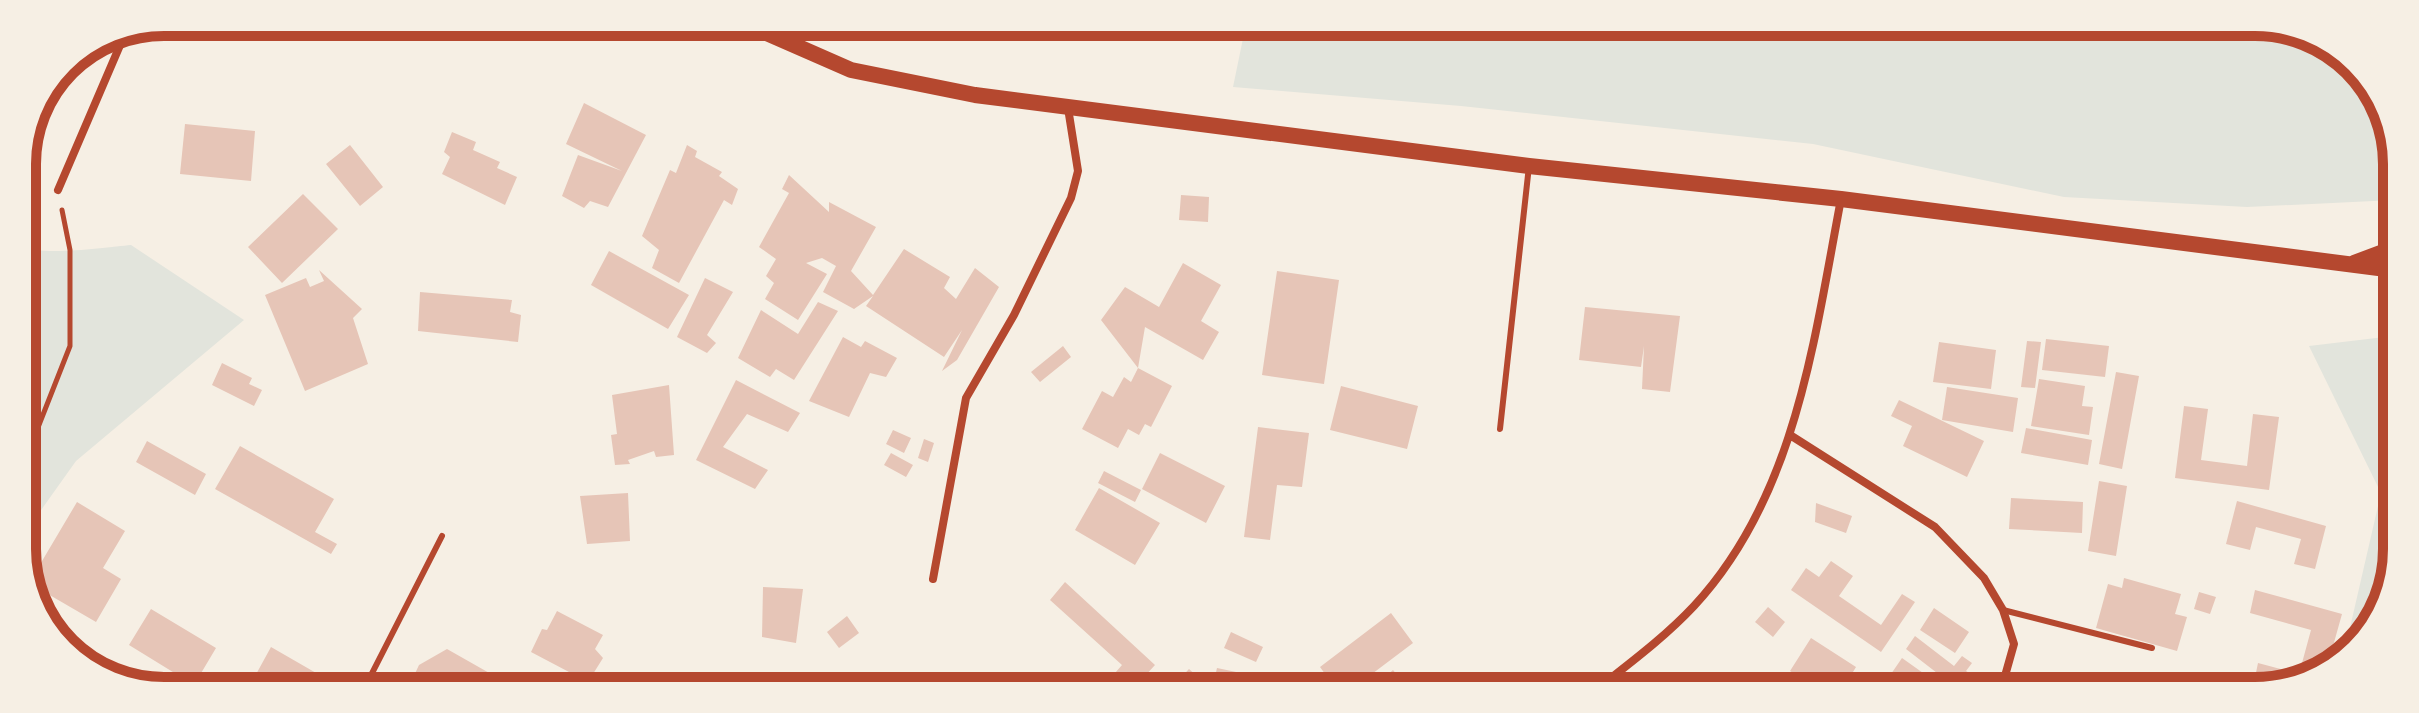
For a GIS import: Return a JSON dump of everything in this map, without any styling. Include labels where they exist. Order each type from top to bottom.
[{"type":"main road","points":[[774,36],[851,70],[975,95],[1529,166],[1841,199],[2383,269]]},
{"type":"main road","points":[[2348,265],[2383,252]]},
{"type":"main road","points":[[2348,265],[2383,278]]},
{"type":"street","points":[[58,190],[121,44]]},
{"type":"street","points":[[933,579],[966,398],[1014,315],[1071,198],[1078,171],[1068,107]]},
{"type":"street","points":[[1612,677],[1694,606],[1730,561],[1767,495],[1790,435],[1816,335],[1841,199]]},
{"type":"street","points":[[1790,435],[1935,527],[1984,578],[2003,610],[2014,644],[2005,677]]},
{"type":"lane","points":[[1500,429],[1529,166]]},
{"type":"lane","points":[[370,677],[442,536]]},
{"type":"lane","points":[[2003,610],[2152,648]]},
{"type":"path","points":[[36,432],[70,346],[70,250],[58,190]]},
{"type":"shaded area","points":[[1244,36],[2272,37],[2319,53],[2357,86],[2366,100],[2381,139],[2383,201],[2247,207],[2064,197],[1813,144],[1461,106],[1233,87]]},
{"type":"shaded area","points":[[131,245],[244,320],[76,461],[36,517],[36,250]]},
{"type":"shaded area","points":[[2383,337],[2382,566],[2366,613],[2348,636],[2381,493],[2309,346]]},
{"type":"building","points":[[213,36],[238,36],[237,41]]},
{"type":"building","points":[[584,103],[646,135],[608,207],[590,201],[584,208],[562,196],[578,155],[622,171],[566,144]]},
{"type":"building","points":[[185,124],[255,131],[251,181],[180,174]]},
{"type":"building","points":[[452,132],[476,142],[473,150],[500,162],[497,168],[517,177],[505,205],[442,174],[450,157],[444,152]]},
{"type":"building","points":[[350,145],[383,187],[360,206],[326,164]]},
{"type":"building","points":[[687,145],[697,151],[695,157],[722,172],[719,176],[738,189],[732,205],[724,200],[679,283],[652,268],[659,250],[642,236],[670,170],[676,173]]},
{"type":"building","points":[[789,175],[829,212],[829,202],[876,227],[851,271],[873,295],[904,249],[950,277],[944,288],[956,299],[975,268],[999,287],[957,360],[942,371],[962,330],[944,357],[866,306],[873,296],[854,309],[823,292],[836,266],[822,258],[806,263],[827,274],[798,320],[765,299],[774,283],[766,276],[776,259],[759,247],[789,193],[782,189]]},
{"type":"building","points":[[303,194],[338,229],[282,283],[248,247]]},
{"type":"building","points":[[1181,195],[1209,197],[1208,222],[1179,220]]},
{"type":"building","points":[[609,251],[689,295],[668,329],[591,285]]},
{"type":"building","points":[[1183,263],[1221,285],[1201,321],[1219,332],[1203,360],[1145,327],[1138,368],[1101,320],[1125,287],[1159,307]]},
{"type":"building","points":[[319,270],[362,309],[353,318],[368,364],[305,391],[265,295],[306,278],[310,287],[324,281]]},
{"type":"building","points":[[1277,271],[1339,280],[1324,384],[1262,375]]},
{"type":"building","points":[[705,278],[733,292],[707,335],[716,343],[707,353],[677,337]]},
{"type":"building","points":[[420,292],[512,300],[510,312],[521,315],[518,342],[418,331]]},
{"type":"building","points":[[818,302],[838,311],[794,380],[776,369],[770,377],[738,358],[761,310],[798,334]]},
{"type":"building","points":[[1585,307],[1680,316],[1670,392],[1642,389],[1644,346],[1641,367],[1579,360]]},
{"type":"building","points":[[843,337],[861,347],[865,341],[897,358],[886,377],[870,373],[849,417],[809,401]]},
{"type":"building","points":[[2046,339],[2109,346],[2105,377],[2042,370]]},
{"type":"building","points":[[2027,341],[2041,342],[2035,388],[2021,387]]},
{"type":"building","points":[[1939,342],[1996,350],[1991,389],[1933,382]]},
{"type":"building","points":[[1063,346],[1071,357],[1040,382],[1031,372]]},
{"type":"building","points":[[222,363],[252,378],[249,384],[262,390],[254,406],[212,385]]},
{"type":"building","points":[[1138,368],[1172,386],[1151,427],[1145,424],[1139,435],[1128,429],[1118,448],[1082,429],[1102,391],[1113,397],[1124,377],[1131,382]]},
{"type":"building","points":[[2116,372],[2139,376],[2122,469],[2099,464]]},
{"type":"building","points":[[2039,379],[2085,386],[2082,406],[2093,407],[2089,435],[2031,426]]},
{"type":"building","points":[[736,380],[800,413],[788,432],[747,414],[723,447],[768,470],[755,489],[696,460]]},
{"type":"building","points":[[669,385],[674,455],[656,457],[654,451],[628,460],[630,464],[615,465],[611,435],[617,434],[612,395]]},
{"type":"building","points":[[1341,386],[1418,406],[1407,449],[1330,430]]},
{"type":"building","points":[[1947,387],[2018,398],[2013,432],[1942,420]]},
{"type":"building","points":[[1899,400],[1984,441],[1967,477],[1903,446],[1912,426],[1891,416]]},
{"type":"building","points":[[2184,406],[2208,409],[2201,460],[2247,466],[2253,414],[2279,417],[2269,490],[2175,478]]},
{"type":"building","points":[[1258,427],[1309,433],[1302,487],[1277,485],[1270,540],[1244,537]]},
{"type":"building","points":[[2026,428],[2092,440],[2088,465],[2021,453]]},
{"type":"building","points":[[893,430],[911,438],[904,453],[886,444]]},
{"type":"building","points":[[924,439],[934,443],[928,462],[918,458]]},
{"type":"building","points":[[147,441],[206,474],[195,495],[136,462]]},
{"type":"building","points":[[240,446],[334,499],[315,532],[337,544],[331,554],[215,489]]},
{"type":"building","points":[[891,453],[913,465],[906,477],[884,465]]},
{"type":"building","points":[[1160,453],[1225,486],[1206,523],[1142,489]]},
{"type":"building","points":[[1104,471],[1141,490],[1135,502],[1098,483]]},
{"type":"building","points":[[2099,481],[2127,486],[2116,556],[2088,551]]},
{"type":"building","points":[[1099,488],[1160,523],[1135,565],[1075,530]]},
{"type":"building","points":[[628,493],[630,541],[587,544],[580,496]]},
{"type":"building","points":[[2011,498],[2083,502],[2082,533],[2009,529]]},
{"type":"building","points":[[2237,501],[2326,526],[2315,569],[2294,564],[2301,539],[2256,527],[2250,550],[2226,544]]},
{"type":"building","points":[[77,502],[125,531],[103,568],[121,579],[96,622],[44,592],[38,569]]},
{"type":"building","points":[[1816,503],[1852,516],[1846,533],[1815,522]]},
{"type":"building","points":[[1831,561],[1853,576],[1839,596],[1881,625],[1902,594],[1915,602],[1881,652],[1791,590],[1806,568],[1819,577]]},
{"type":"building","points":[[2124,578],[2181,594],[2175,614],[2187,617],[2177,651],[2096,628],[2108,584],[2122,588]]},
{"type":"building","points":[[1065,582],[1155,665],[1144,677],[1112,677],[1122,665],[1050,600]]},
{"type":"building","points":[[763,587],[803,589],[796,643],[762,637]]},
{"type":"building","points":[[2255,590],[2342,614],[2332,651],[2301,668],[2311,630],[2250,613]]},
{"type":"building","points":[[2199,592],[2216,597],[2210,614],[2194,609]]},
{"type":"building","points":[[1768,607],[1785,622],[1773,637],[1755,622]]},
{"type":"building","points":[[1934,608],[1969,632],[1955,653],[1920,630]]},
{"type":"building","points":[[151,609],[216,648],[199,677],[181,677],[129,645]]},
{"type":"building","points":[[557,611],[603,635],[595,649],[603,658],[591,677],[578,677],[531,652],[542,629],[547,630]]},
{"type":"building","points":[[1391,613],[1413,643],[1368,677],[1327,677],[1320,667]]},
{"type":"building","points":[[847,616],[859,633],[839,648],[827,632]]},
{"type":"building","points":[[1231,632],[1263,647],[1256,662],[1224,648]]},
{"type":"building","points":[[1915,636],[1954,666],[1962,656],[1972,663],[1966,671],[1974,676],[1942,677],[1906,649]]},
{"type":"building","points":[[1811,638],[1856,667],[1850,677],[1799,677],[1790,671]]},
{"type":"building","points":[[271,647],[323,677],[254,677]]},
{"type":"building","points":[[447,649],[496,677],[413,677],[419,665]]},
{"type":"building","points":[[1902,658],[1929,677],[1889,677]]},
{"type":"building","points":[[2258,663],[2290,672],[2255,677]]},
{"type":"building","points":[[1217,668],[1241,673],[1240,677],[1215,677]]},
{"type":"building","points":[[1189,669],[1198,677],[1181,677]]},
{"type":"building","points":[[1393,670],[1399,677],[1385,677]]}]
